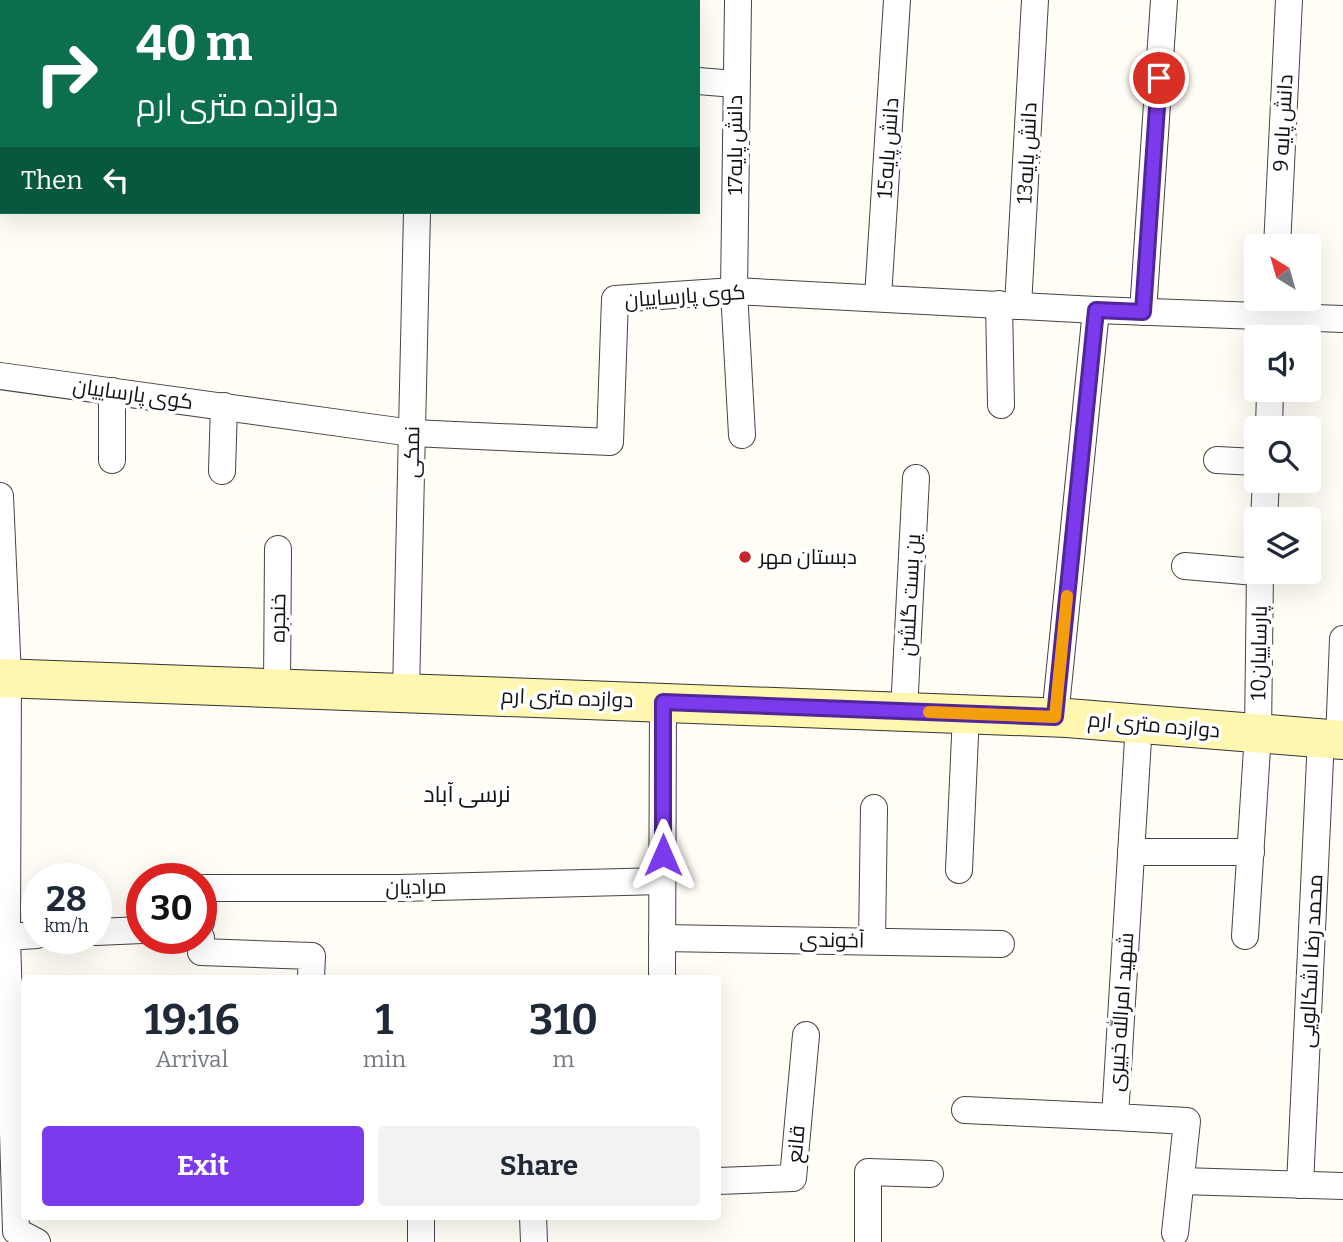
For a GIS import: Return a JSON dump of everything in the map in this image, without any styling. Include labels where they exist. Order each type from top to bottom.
[{"type":"street","name":"دانش پایه17","points":[[738,0],[734,291],[743,435]]},
{"type":"street","name":"دانش پایه15","points":[[878,297],[897,0]]},
{"type":"street","name":"دانش پایه13","points":[[1001,405],[1035,0]]},
{"type":"street","points":[[1143,312],[1164,0]]},
{"type":"street","name":"دانش پایه 9","points":[[1278,234],[1289,0]]},
{"type":"street","points":[[700,81],[735,84]]},
{"type":"street","name":"نمکی","points":[[406,692],[417,214]]},
{"type":"street","name":"کوی پارساییان","points":[[0,376],[412,433],[610,443],[615,299],[734,291],[1096,310],[1343,319]]},
{"type":"street","points":[[1055,717],[1096,310]]},
{"type":"street","points":[[112,391],[112,460]]},
{"type":"street","points":[[222,471],[224,406]]},
{"type":"street","points":[[1217,460],[1244,461]]},
{"type":"street","name":"ین بست گلشن","points":[[904,711],[916,478]]},
{"type":"street","points":[[0,496],[7,937],[20,1186],[16,1231],[37,1242]]},
{"type":"street","name":"خنجره","points":[[277,687],[278,549]]},
{"type":"street","points":[[1185,566],[1244,571]]},
{"type":"street","name":"پارساییان10","points":[[1245,936],[1258,733],[1259,584]]},
{"type":"street","name":"محمد رضا اشکالویی","points":[[1300,1185],[1343,639]]},
{"type":"street","name":"دوازده متری ارم","points":[[4,678],[1055,717],[1334,739]]},
{"type":"street","points":[[662,975],[663,702]]},
{"type":"street","points":[[960,870],[966,714]]},
{"type":"street","name":"شهید امرالله خبیری","points":[[1139,723],[1115,1117],[1187,1121],[1175,1233]]},
{"type":"street","points":[[872,941],[874,808]]},
{"type":"street","points":[[1131,852],[1251,852]]},
{"type":"street","name":"مرادیان","points":[[217,888],[400,888],[662,881]]},
{"type":"street","points":[[7,937],[21,936]]},
{"type":"street","name":"آخوندی","points":[[662,939],[1001,944]]},
{"type":"street","points":[[217,953],[312,956],[311,975]]},
{"type":"street","name":"قانع","points":[[721,1181],[793,1178],[806,1035]]},
{"type":"street","points":[[965,1110],[1115,1117]]},
{"type":"street","points":[[868,1242],[868,1172],[930,1174]]},
{"type":"street","points":[[1181,1181],[1343,1186]]},
{"type":"street","points":[[421,1220],[421,1242]]},
{"type":"street","points":[[533,1220],[534,1242]]},
{"type":"slow traffic","points":[[929,712],[1055,717],[1067,596]]},
{"type":"place","name":"دبستان مهر","points":[[745,557]]},
{"type":"district","name":"نرسی آباد","points":[[467,794]]},
{"type":"route","points":[[663,855],[663,702],[1055,717],[1096,310],[1143,312],[1159,78]]}]
